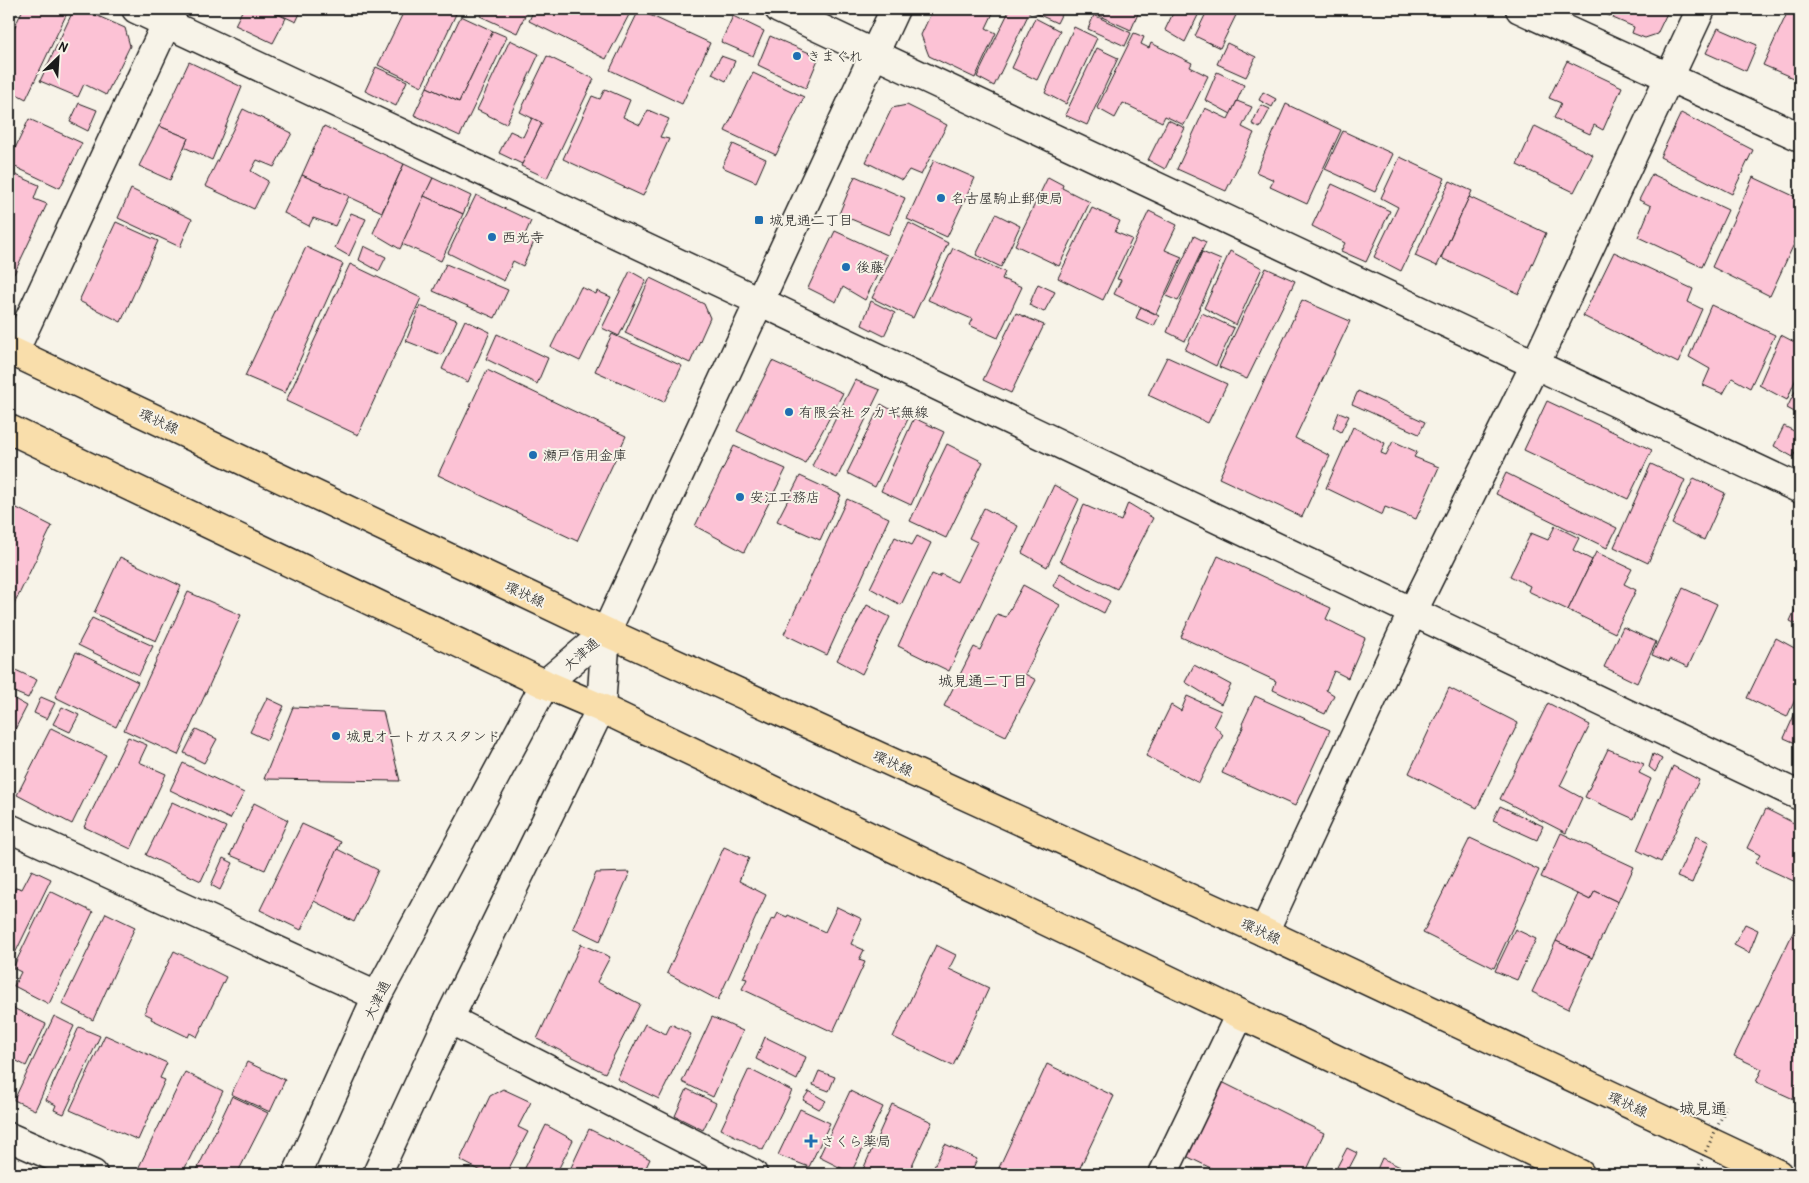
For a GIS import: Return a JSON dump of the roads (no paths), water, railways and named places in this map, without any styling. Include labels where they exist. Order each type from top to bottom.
[{"type":"main road","name":"環状線","points":[[11,351],[606,632],[1264,932],[1778,1174]]},
{"type":"main road","points":[[9,429],[545,684],[601,708],[1240,1014],[1580,1174]]},
{"type":"street","points":[[136,9],[170,16],[759,301],[1800,796]]},
{"type":"street","points":[[779,9],[1800,489]]},
{"type":"street","points":[[606,632],[894,9]]},
{"type":"street","points":[[1520,9],[1800,137]]},
{"type":"street","points":[[1264,932],[1413,611],[1535,365],[1701,9]]},
{"type":"street","points":[[11,351],[170,16]]},
{"type":"street","name":"大津通","points":[[297,1174],[378,996],[545,684],[606,632]]},
{"type":"street","name":"大津通","points":[[377,1174],[448,1018],[601,708],[606,632]]},
{"type":"street","points":[[9,828],[378,996]]},
{"type":"street","points":[[1163,1174],[1240,1014]]},
{"type":"street","points":[[448,1018],[753,1174]]},
{"type":"street","points":[[9,1137],[93,1174]]},
{"type":"place","name":"きまぐれ","points":[[797,56]]},
{"type":"place","name":"名古屋駒止郵便局","points":[[941,198]]},
{"type":"place","name":"城見通二丁目","points":[[759,220]]},
{"type":"place","name":"西光寺","points":[[492,237]]},
{"type":"place","name":"後藤","points":[[846,267]]},
{"type":"place","name":"有限会社 タカギ無線","points":[[789,412]]},
{"type":"place","name":"瀬戸信用金庫","points":[[533,455]]},
{"type":"place","name":"安江工務店","points":[[740,497]]},
{"type":"place","name":"城見オートガススタンド","points":[[336,736]]},
{"type":"place","name":"さくら薬局","points":[[811,1141]]},
{"type":"district","name":"城見通二丁目","points":[[983,681]]},
{"type":"district","name":"城見通","points":[[1703,1108]]}]
